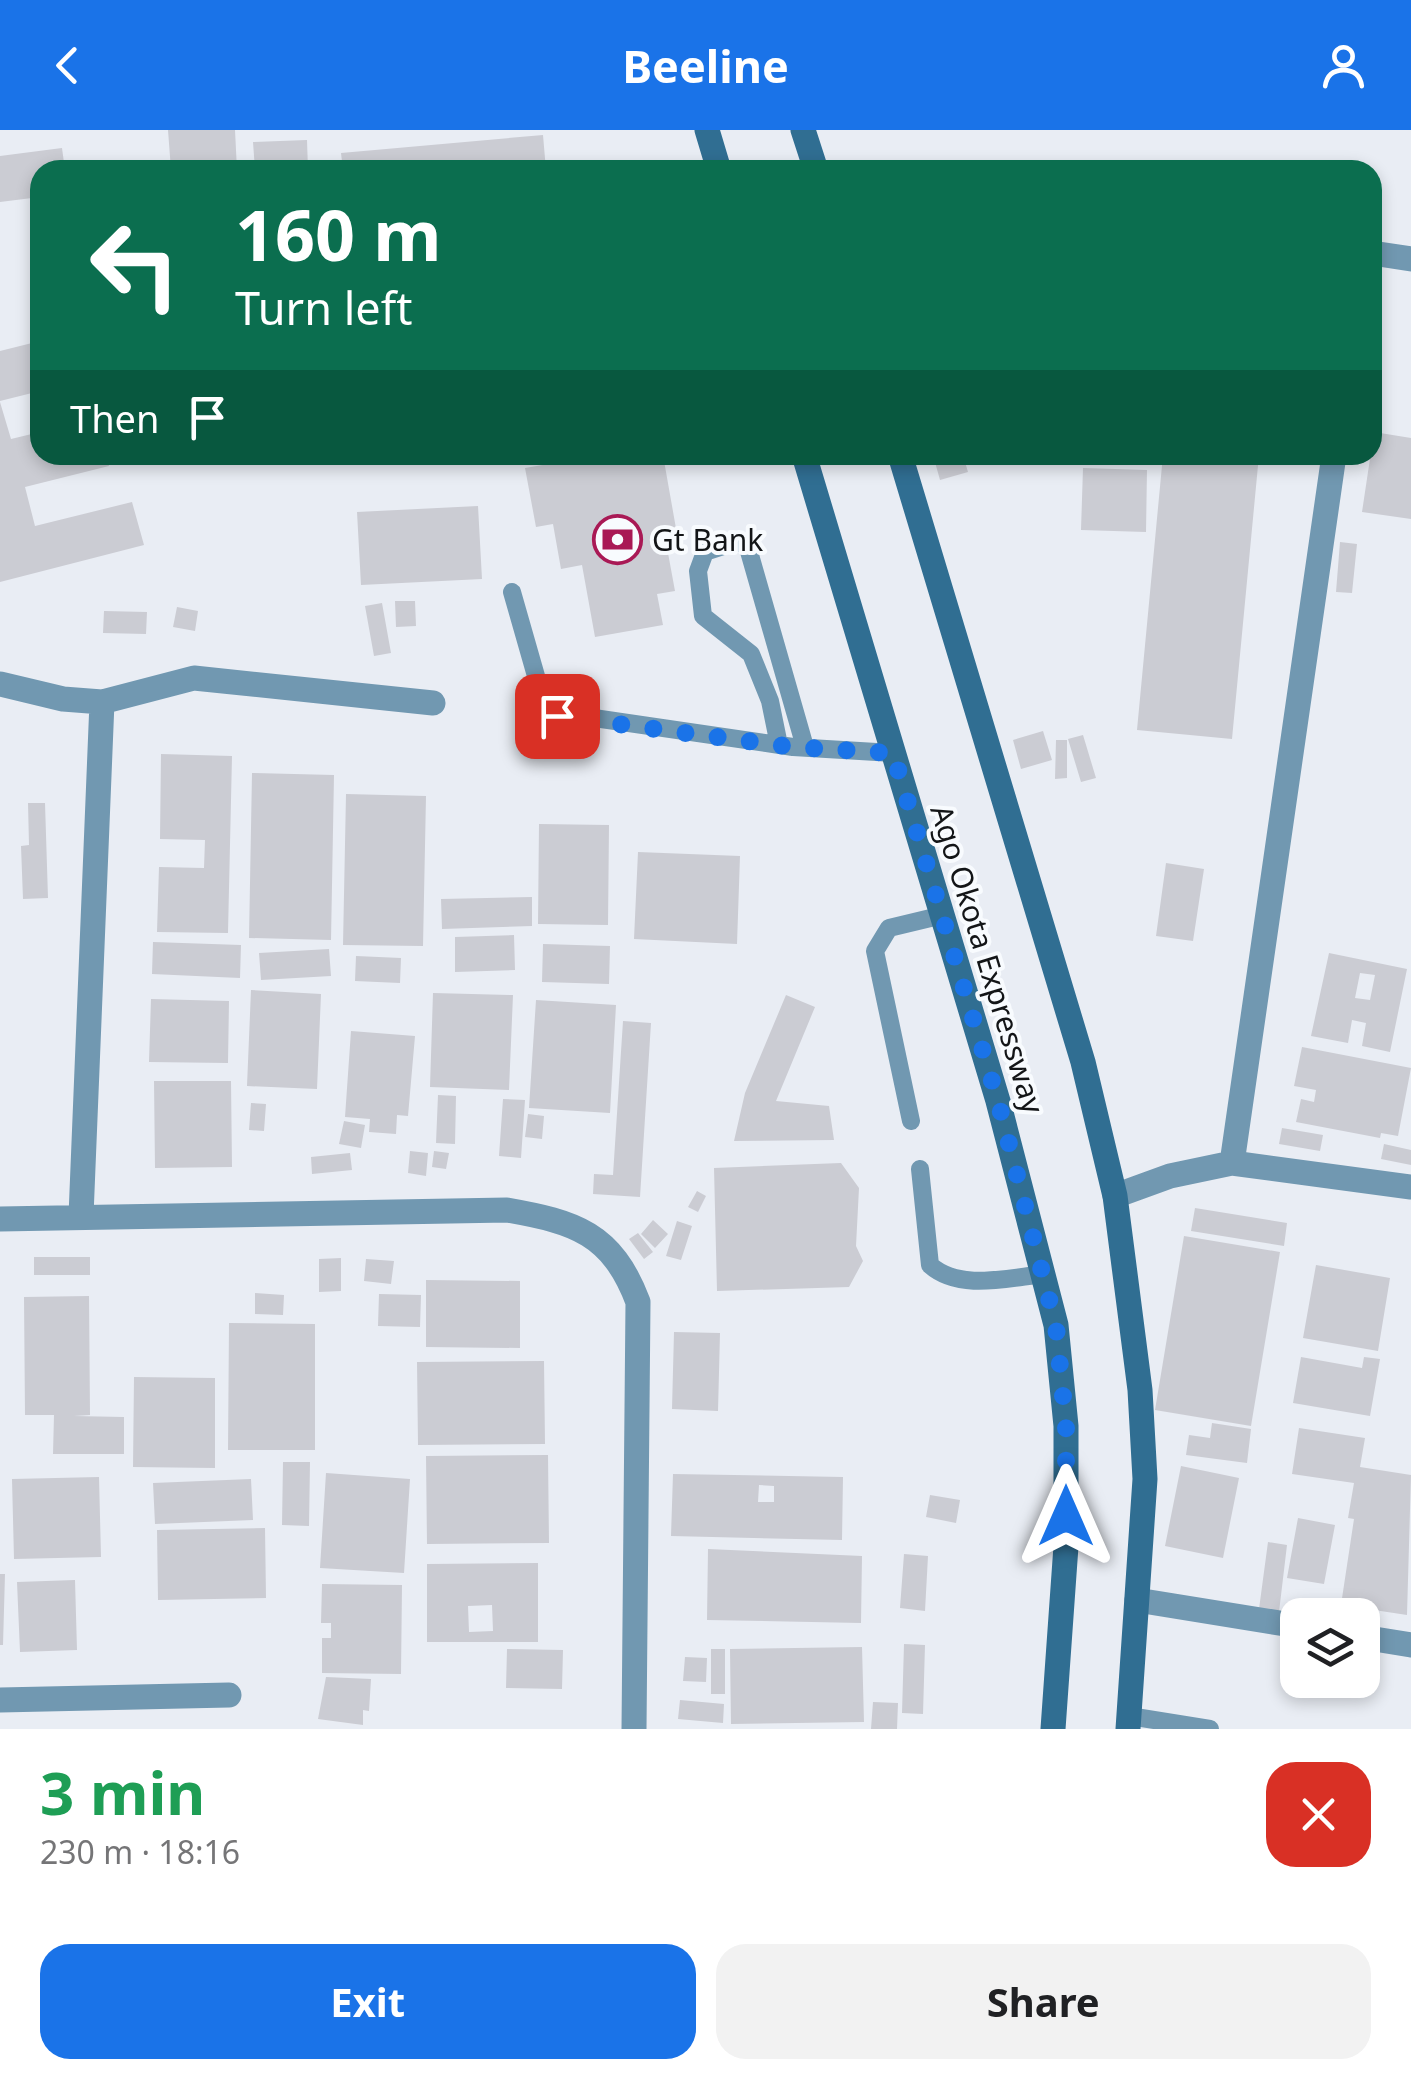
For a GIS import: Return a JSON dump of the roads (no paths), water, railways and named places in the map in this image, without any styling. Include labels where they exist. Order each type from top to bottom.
[{"type":"main road","points":[[707,130],[716,160]]},
{"type":"main road","points":[[803,130],[813,160]]},
{"type":"main road","name":"Ago Okota Expressway","points":[[807,465],[939,916],[998,1101],[1056,1326],[1066,1426],[1066,1546],[1053,1729]]},
{"type":"main road","name":"Ago Okota Expressway","points":[[903,465],[1083,1062],[1115,1196],[1140,1390],[1145,1480],[1129,1723]]},
{"type":"street","points":[[1382,255],[1411,259]]},
{"type":"street","points":[[1232,1163],[1333,465]]},
{"type":"street","points":[[0,684],[63,699],[102,702],[194,678],[433,703]]},
{"type":"street","points":[[81,1216],[102,702]]},
{"type":"street","points":[[1115,1196],[1170,1176],[1232,1163],[1411,1188]]},
{"type":"street","points":[[0,1219],[506,1210],[558,1219],[601,1240],[626,1269],[638,1302],[634,1729]]},
{"type":"street","points":[[1137,1600],[1280,1623]]},
{"type":"street","points":[[1380,1640],[1411,1645]]},
{"type":"street","points":[[0,1700],[230,1695]]},
{"type":"lane","points":[[779,745],[770,701],[751,654],[704,616],[698,571],[706,552],[724,542],[738,541],[748,548],[805,747]]},
{"type":"lane","points":[[512,592],[546,711],[779,745],[893,753]]},
{"type":"lane","points":[[911,1120],[875,951],[890,928],[939,916]]},
{"type":"lane","points":[[920,1169],[930,1265],[942,1276],[969,1281],[1044,1274]]},
{"type":"lane","points":[[1129,1723],[1210,1729]]},
{"type":"place","name":"Gt Bank","points":[[617,539]]}]
